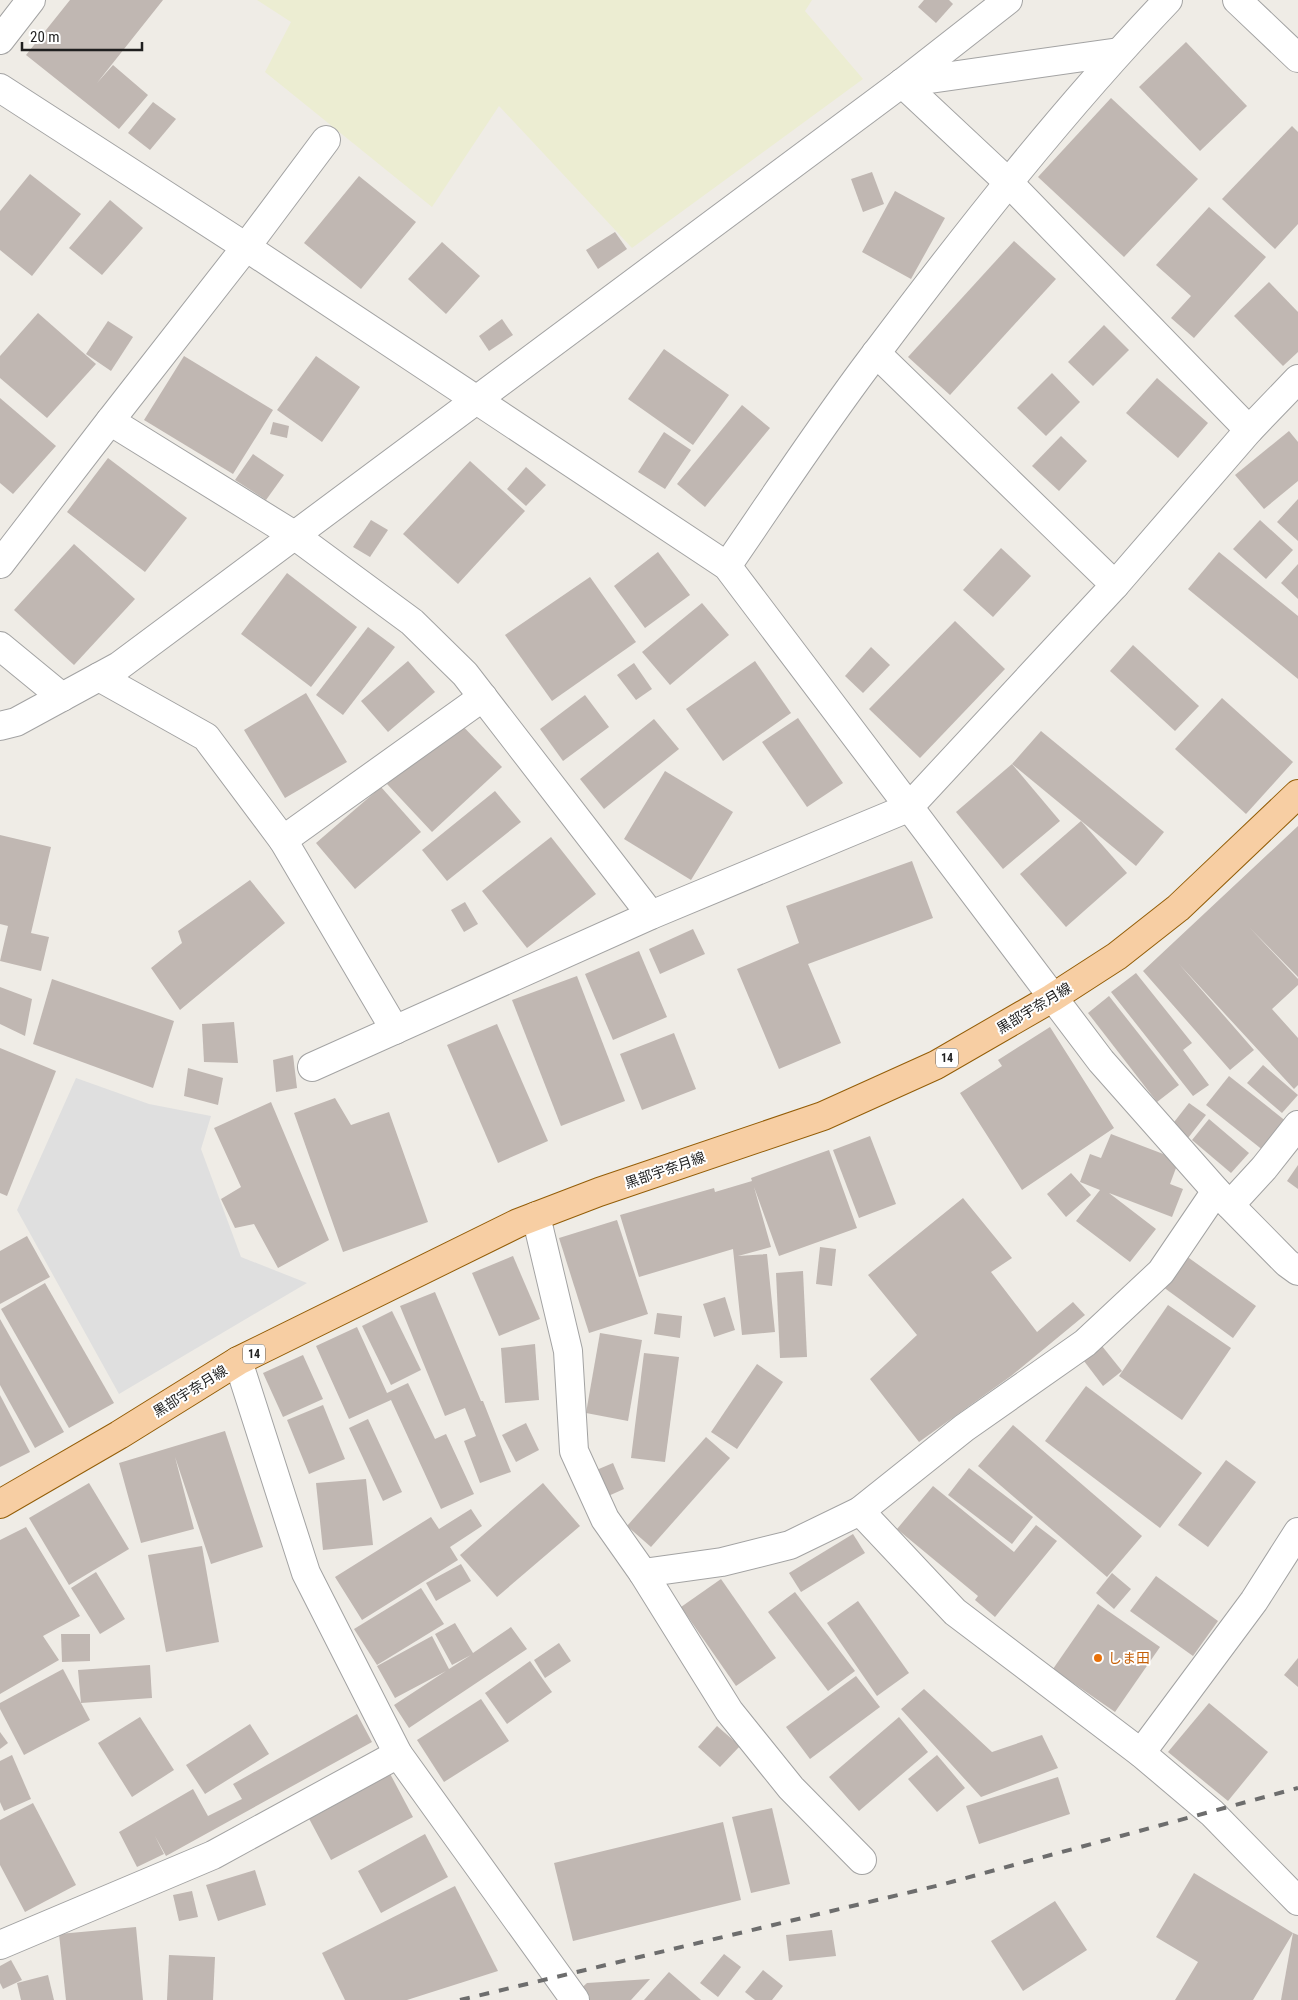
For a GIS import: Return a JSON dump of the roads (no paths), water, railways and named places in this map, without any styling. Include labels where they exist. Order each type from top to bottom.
[{"type":"main road","name":"黒部宇奈月線","points":[[0,1503],[118,1436],[238,1361],[421,1269],[536,1216],[823,1116],[936,1065],[1052,998],[1117,956],[1178,908],[1298,795]]},
{"type":"street","points":[[0,40],[31,0]]},
{"type":"street","points":[[0,726],[16,722],[119,666],[902,83],[1008,0]]},
{"type":"street","points":[[727,566],[876,353],[1009,183],[1119,52],[1168,0]]},
{"type":"street","points":[[1237,0],[1298,58]]},
{"type":"street","points":[[902,83],[1119,52]]},
{"type":"street","points":[[902,83],[1009,183],[1249,430]]},
{"type":"street","points":[[0,88],[246,247],[727,566],[1101,1061],[1223,1198],[1287,1263],[1298,1270]]},
{"type":"street","points":[[0,564],[246,247],[326,140]]},
{"type":"street","points":[[876,353],[1115,585]]},
{"type":"street","points":[[312,1067],[651,915],[908,808],[1115,585],[1249,430],[1298,380]]},
{"type":"street","points":[[110,420],[294,535],[412,622],[465,674],[651,915]]},
{"type":"street","points":[[0,646],[62,697]]},
{"type":"street","points":[[99,677],[206,737],[283,840],[395,1030]]},
{"type":"street","points":[[283,840],[483,697]]},
{"type":"street","points":[[643,1573],[722,1562],[790,1546],[860,1511],[964,1428],[1085,1343],[1161,1272],[1223,1198],[1264,1168],[1298,1125]]},
{"type":"street","points":[[536,1216],[568,1352],[574,1452],[605,1519],[643,1573],[729,1711],[791,1788],[862,1860]]},
{"type":"street","points":[[238,1361],[306,1573],[398,1754],[576,2000]]},
{"type":"street","points":[[860,1511],[955,1612],[1142,1753],[1219,1820],[1298,1901]]},
{"type":"street","points":[[1142,1753],[1254,1601],[1298,1532]]},
{"type":"street","points":[[0,1945],[213,1855],[398,1754]]},
{"type":"railway","points":[[460,2000],[940,1885],[1298,1788]]},
{"type":"place","name":"しま田","points":[[1098,1658]]}]
